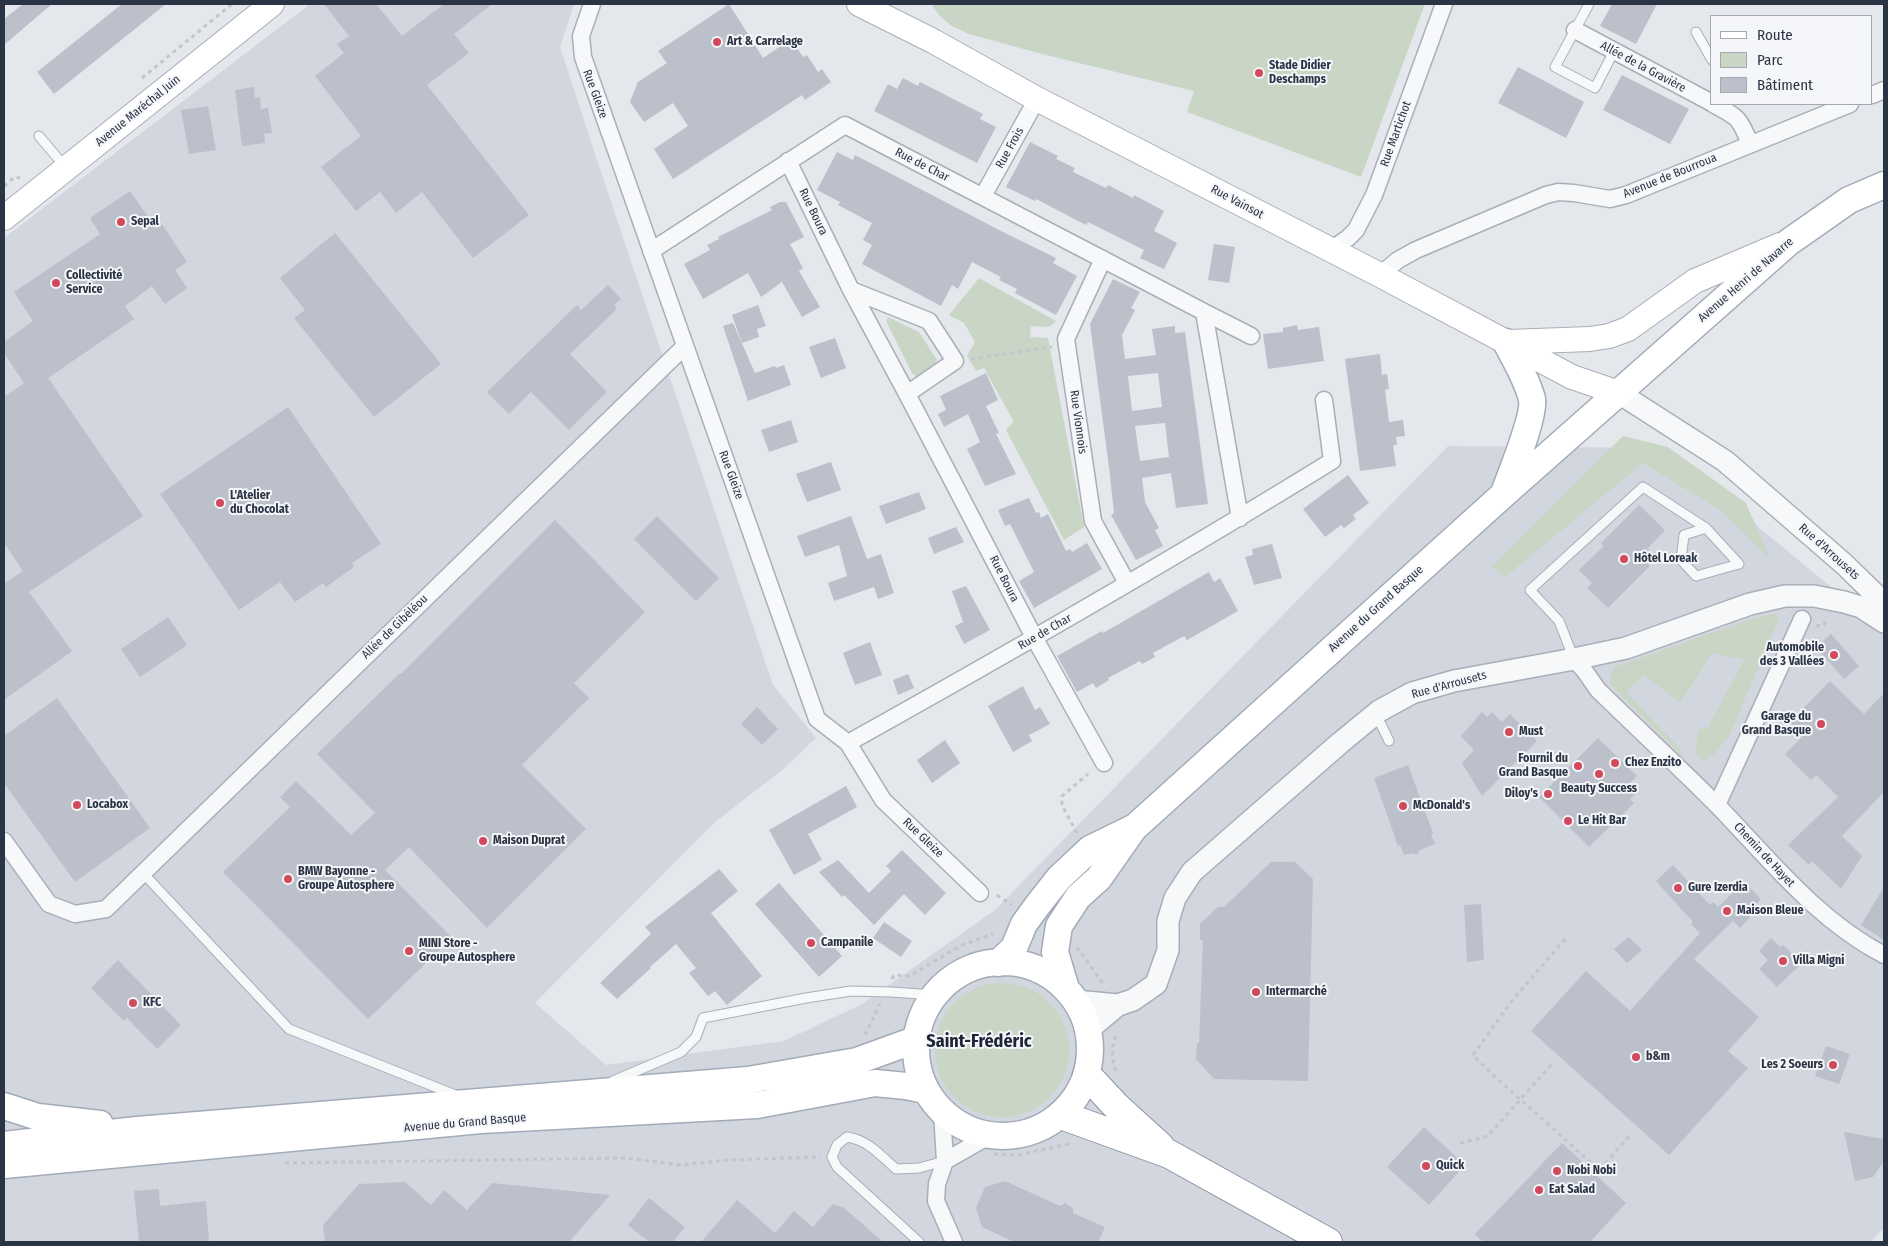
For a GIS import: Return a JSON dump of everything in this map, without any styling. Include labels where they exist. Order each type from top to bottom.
[{"type":"highway","points":[[1087,1075],[1117,1107],[1169,1154]]},
{"type":"highway","points":[[1061,1114],[1169,1154],[1318,1238]]},
{"type":"main road","name":"Avenue Maréchal Juin","points":[[4,218],[272,4]]},
{"type":"main road","name":"Rue Vainsot","points":[[859,4],[933,41],[1037,99],[1329,251],[1380,275],[1572,377],[1619,393]]},
{"type":"main road","name":"Avenue Henri de Navarre","points":[[1619,393],[1789,242],[1849,200],[1884,184]]},
{"type":"main road","points":[[1504,494],[1529,420],[1532,401],[1523,375],[1506,342],[1590,339],[1609,336],[1628,328],[1695,281],[1789,242]]},
{"type":"main road","name":"Avenue du Grand Basque","points":[[1070,995],[1055,952],[1059,926],[1078,896],[1099,878],[1134,828],[1504,494],[1619,393]]},
{"type":"main road","name":"Avenue du Grand Basque","points":[[998,963],[1014,948],[1024,924],[1059,878],[1090,849],[1134,828]]},
{"type":"main road","points":[[986,963],[998,963],[1019,964],[1042,971],[1070,995],[1080,1008],[1088,1030],[1090,1052],[1087,1075],[1077,1096],[1061,1114],[1040,1129],[987,1145],[942,1112],[925,1090],[918,1074],[915,1057],[915,1040],[923,1013],[938,990],[960,973],[986,963]]},
{"type":"main road","name":"Avenue du Grand Basque","points":[[4,1145],[137,1130],[748,1080],[857,1061],[915,1040]]},
{"type":"main road","name":"Avenue du Grand Basque","points":[[4,1165],[481,1120],[757,1105],[875,1083],[925,1090]]},
{"type":"main road","points":[[4,1106],[38,1117],[137,1130]]},
{"type":"street","name":"Rue Gleize","points":[[592,4],[581,36],[582,57],[818,720],[848,743],[883,800],[980,893]]},
{"type":"street","name":"Rue Martichot","points":[[1329,251],[1356,230],[1374,195],[1444,4]]},
{"type":"street","name":"Allée de la Gravière","points":[[1575,30],[1710,103]]},
{"type":"street","name":"Rue Frois","points":[[983,196],[1037,99]]},
{"type":"street","name":"Allée de la Gravière","points":[[1714,105],[1730,113],[1742,123]]},
{"type":"street","name":"Avenue de Bourroua","points":[[1380,275],[1416,250],[1546,195],[1558,192],[1610,199],[1618,197],[1848,105]]},
{"type":"street","points":[[1742,123],[1750,144]]},
{"type":"street","name":"Rue de Char","points":[[651,251],[845,125],[1251,336]]},
{"type":"street","name":"Rue Boura","points":[[788,161],[850,290],[907,394],[1035,639],[1104,763]]},
{"type":"street","name":"Rue Vionnois","points":[[1103,259],[1066,339],[1093,521],[1127,583]]},
{"type":"street","points":[[850,290],[929,321],[955,361],[907,394]]},
{"type":"street","points":[[1204,312],[1240,518]]},
{"type":"street","name":"Allée de Gibéléou","points":[[4,841],[49,904],[75,914],[106,909],[685,346]]},
{"type":"street","name":"Rue d'Arrousets","points":[[1619,393],[1725,461],[1884,603]]},
{"type":"street","name":"Rue de Char","points":[[848,743],[1035,639],[1240,518],[1332,461],[1324,400]]},
{"type":"street","name":"Rue d'Arrousets","points":[[1861,607],[1869,588]]},
{"type":"street","name":"Rue d'Arrousets","points":[[1088,1030],[1118,1005],[1133,1000],[1156,984],[1168,950],[1168,921],[1175,898],[1192,872],[1340,743],[1376,714],[1412,693],[1454,681],[1626,648],[1750,604],[1785,596],[1814,596],[1844,602],[1861,607],[1884,622]]},
{"type":"street","points":[[1717,806],[1802,619]]},
{"type":"street","name":"Chemin de Hayet","points":[[1574,659],[1598,690],[1717,806],[1807,900],[1862,944],[1884,955]]},
{"type":"street","name":"Rue d'Arrousets","points":[[1070,995],[1118,1005]]},
{"type":"street","points":[[942,1112],[945,1161],[938,1184],[936,1201],[954,1242]]},
{"type":"street","points":[[945,1161],[987,1145]]},
{"type":"lane","points":[[1589,4],[1556,67],[1595,88],[1614,51]]},
{"type":"lane","points":[[1696,32],[1710,56]]},
{"type":"lane","points":[[1735,105],[1742,123]]},
{"type":"lane","points":[[39,136],[66,168]]},
{"type":"lane","points":[[1574,659],[1559,621],[1530,590],[1642,487],[1706,528],[1739,564],[1696,576],[1681,560],[1684,536],[1706,528]]},
{"type":"lane","points":[[1376,714],[1389,741]]},
{"type":"lane","points":[[143,873],[289,1029],[475,1102]]},
{"type":"lane","points":[[580,1094],[681,1052],[696,1037],[703,1018],[850,991],[886,991],[935,995]]},
{"type":"lane","points":[[919,1242],[837,1167],[832,1157],[837,1145],[847,1137],[859,1139],[896,1169],[919,1168],[945,1161]]},
{"type":"path","points":[[180,48],[232,4]]},
{"type":"path","points":[[4,186],[15,177],[20,178]]},
{"type":"path","points":[[955,361],[1067,345]]},
{"type":"path","points":[[1088,774],[1067,790],[1062,796],[1062,805],[1080,838],[1090,849]]},
{"type":"path","points":[[1566,939],[1510,1002],[1473,1055],[1599,1170],[1632,1133]]},
{"type":"path","points":[[869,1056],[863,1038],[886,991]]},
{"type":"path","points":[[1116,1073],[1111,1060],[1114,1039],[1121,1026],[1130,1021],[1118,1005]]},
{"type":"path","points":[[1460,1143],[1488,1136],[1552,1064]]},
{"type":"path","points":[[987,1145],[994,1154],[1018,1155],[1067,1143],[1076,1145]]},
{"type":"path","points":[[279,1163],[627,1158],[681,1165],[728,1160],[832,1157]]},
{"type":"shaded area","points":[[310,4],[574,4],[560,47],[595,154],[773,685],[816,738],[781,771],[715,822],[535,1003],[606,1065],[784,1041],[862,1004],[995,910],[1448,446],[1663,448],[1884,631],[1884,1228],[1870,1242],[4,1242],[4,238]]},
{"type":"green space","name":"Stade Didier Deschamps","points":[[931,4],[1425,4],[1361,177],[1187,112],[1194,91],[969,34],[950,25]]},
{"type":"green space","points":[[979,278],[1056,321],[1049,327],[1031,326],[1030,337],[1048,338],[1084,527],[1064,540],[1006,430],[1014,422],[984,368],[976,371],[967,356],[975,342],[964,323],[949,315]]},
{"type":"green space","points":[[888,317],[919,332],[937,360],[935,367],[917,377],[912,373],[886,321]]},
{"type":"green space","points":[[1623,436],[1668,447],[1746,503],[1770,559],[1723,512],[1643,463],[1505,577],[1492,567]]},
{"type":"green space","points":[[1777,613],[1778,621],[1730,734],[1714,755],[1702,761],[1695,751],[1699,730],[1708,727],[1744,660],[1712,653],[1680,703],[1644,675],[1626,692],[1683,752],[1682,756],[1611,685],[1610,676],[1615,667],[1751,619]]},
{"type":"green space","points":[[1002,983],[1028,988],[1039,994],[1049,1003],[1058,1013],[1064,1024],[1069,1050],[1064,1076],[1058,1087],[1049,1097],[1039,1106],[1028,1112],[1002,1117],[976,1112],[965,1106],[955,1097],[946,1087],[940,1076],[935,1050],[940,1024],[946,1013],[955,1003],[965,994],[976,988]]},
{"type":"building","points":[[23,4],[52,4],[4,45],[4,19]]},
{"type":"building","points":[[122,4],[166,4],[54,94],[37,72]]},
{"type":"building","points":[[324,4],[376,4],[402,36],[444,4],[492,4],[454,34],[469,53],[427,85],[529,215],[473,258],[422,192],[396,213],[380,192],[356,211],[321,167],[361,136],[315,76],[344,53],[337,44],[349,36]]},
{"type":"building","points":[[729,4],[763,58],[791,39],[803,57],[807,55],[818,72],[822,69],[831,82],[805,100],[802,95],[673,179],[654,149],[688,126],[673,103],[644,122],[630,102],[638,82],[667,63],[658,51]]},
{"type":"building","points":[[1612,4],[1657,4],[1636,44],[1600,26]]},
{"type":"building","points":[[1518,67],[1584,102],[1566,138],[1498,103]]},
{"type":"building","points":[[1622,75],[1689,109],[1670,144],[1603,110]]},
{"type":"building","points":[[903,78],[918,86],[920,82],[983,114],[980,119],[996,127],[977,163],[874,111],[888,84],[897,89]]},
{"type":"building","points":[[254,87],[255,98],[260,97],[261,109],[268,108],[272,133],[264,134],[265,143],[242,146],[235,90]]},
{"type":"building","points":[[208,106],[216,150],[189,154],[181,110]]},
{"type":"building","points":[[1030,142],[1058,156],[1056,159],[1075,168],[1073,172],[1106,188],[1108,185],[1133,198],[1134,195],[1164,211],[1154,231],[1177,243],[1164,269],[1140,258],[1144,250],[1088,222],[1086,225],[1036,199],[1035,201],[1006,187]]},
{"type":"building","points":[[837,152],[853,160],[855,155],[1056,258],[1053,263],[1077,276],[1056,315],[1015,293],[1017,289],[999,280],[1001,277],[972,262],[958,289],[952,285],[941,306],[862,264],[872,245],[863,240],[872,223],[838,205],[840,202],[817,190]]},
{"type":"building","points":[[130,191],[156,228],[162,224],[187,262],[175,270],[187,288],[165,304],[152,286],[125,306],[134,319],[48,378],[143,516],[29,592],[72,651],[4,700],[4,584],[23,571],[4,543],[4,397],[24,383],[4,353],[4,342],[33,321],[14,292],[100,234],[90,218]]},
{"type":"building","points":[[780,202],[786,202],[804,237],[790,244],[803,268],[799,271],[820,307],[802,317],[782,282],[761,297],[748,273],[703,299],[684,264],[710,250],[707,245],[719,239],[718,237],[772,210],[770,207]]},
{"type":"building","points":[[335,233],[441,364],[374,417],[294,318],[305,310],[280,278]]},
{"type":"building","points":[[1214,244],[1235,247],[1229,283],[1208,280]]},
{"type":"building","points":[[1113,279],[1140,292],[1131,308],[1135,310],[1122,335],[1125,359],[1156,355],[1152,329],[1175,326],[1175,333],[1185,332],[1208,504],[1176,508],[1171,473],[1142,478],[1145,502],[1159,528],[1155,530],[1163,546],[1136,560],[1111,515],[1114,513],[1109,467],[1090,324]],"holes":[[[1158,373],[1162,407],[1132,411],[1128,376]],[[1165,423],[1169,457],[1140,461],[1135,426]]]},
{"type":"building","points":[[608,285],[621,299],[614,305],[617,309],[570,354],[607,392],[569,430],[531,392],[509,414],[487,392],[577,305],[581,310]]},
{"type":"building","points":[[758,305],[766,326],[757,329],[759,337],[742,343],[732,315]]},
{"type":"building","points":[[733,323],[755,373],[784,365],[791,385],[748,401],[723,326]]},
{"type":"building","points":[[1297,325],[1298,330],[1319,327],[1324,361],[1268,369],[1263,334],[1283,332],[1283,328]]},
{"type":"building","points":[[835,338],[846,368],[821,378],[809,347]]},
{"type":"building","points":[[1380,354],[1382,375],[1387,374],[1389,389],[1385,390],[1389,422],[1403,420],[1405,436],[1396,437],[1397,445],[1393,445],[1396,466],[1360,471],[1345,359]]},
{"type":"building","points":[[986,373],[998,400],[986,406],[999,433],[996,434],[1016,474],[985,486],[967,449],[980,442],[968,414],[944,427],[938,414],[946,410],[940,396]]},
{"type":"building","points":[[288,407],[381,544],[352,563],[354,567],[326,587],[323,583],[295,602],[280,582],[239,610],[160,494]]},
{"type":"building","points":[[791,420],[798,442],[769,452],[761,430]]},
{"type":"building","points":[[831,462],[841,490],[807,502],[796,474]]},
{"type":"building","points":[[1348,475],[1369,503],[1353,515],[1356,519],[1344,528],[1341,525],[1325,537],[1303,509]]},
{"type":"building","points":[[919,492],[926,509],[886,524],[879,506]]},
{"type":"building","points":[[1029,498],[1036,513],[1039,512],[1041,518],[1048,514],[1066,551],[1070,549],[1072,552],[1087,543],[1102,569],[1034,608],[1019,581],[1034,572],[1010,524],[1005,526],[998,510]]},
{"type":"building","points":[[1639,505],[1665,530],[1647,549],[1652,553],[1644,561],[1650,566],[1608,608],[1587,588],[1592,583],[1579,570],[1604,546],[1601,543]]},
{"type":"building","points":[[657,516],[719,578],[696,601],[634,539]]},
{"type":"building","points":[[851,516],[867,559],[881,554],[894,593],[878,599],[874,587],[834,601],[828,583],[847,576],[839,545],[805,557],[797,536]]},
{"type":"building","points":[[555,520],[645,612],[574,683],[589,698],[522,765],[586,829],[487,928],[409,847],[385,870],[452,938],[368,1019],[223,872],[290,807],[280,797],[296,781],[351,835],[375,813],[317,754],[401,674]]},
{"type":"building","points":[[956,527],[964,542],[934,554],[928,538]]},
{"type":"building","points":[[1272,544],[1282,578],[1254,585],[1245,557],[1253,555],[1252,549]]},
{"type":"building","points":[[1209,572],[1214,582],[1220,578],[1238,611],[1187,640],[1184,636],[1153,653],[1155,657],[1142,664],[1140,661],[1108,678],[1109,680],[1096,688],[1093,683],[1077,692],[1057,656],[1102,631],[1103,633]]},
{"type":"building","points":[[966,586],[990,630],[964,644],[955,626],[963,622],[952,591]]},
{"type":"building","points":[[168,617],[187,645],[140,677],[121,649]]},
{"type":"building","points":[[1831,634],[1859,666],[1844,679],[1816,647]]},
{"type":"building","points":[[870,642],[882,675],[855,685],[843,653]]},
{"type":"building","points":[[908,674],[914,688],[898,695],[893,680]]},
{"type":"building","points":[[1830,681],[1864,714],[1884,693],[1884,792],[1842,836],[1862,856],[1841,889],[1812,861],[1809,865],[1788,845],[1838,797],[1816,775],[1811,780],[1785,754],[1804,735],[1790,722]]},
{"type":"building","points":[[1023,686],[1035,710],[1040,707],[1050,724],[1029,735],[1032,741],[1013,752],[988,706]]},
{"type":"building","name":"Locabox","points":[[57,698],[150,828],[75,882],[4,783],[4,736]]},
{"type":"building","points":[[757,707],[778,729],[762,745],[741,724]]},
{"type":"building","points":[[1482,712],[1487,717],[1492,712],[1502,722],[1510,714],[1537,741],[1482,796],[1462,763],[1474,750],[1461,736]]},
{"type":"building","points":[[1598,738],[1637,776],[1629,784],[1637,792],[1630,799],[1634,803],[1589,847],[1539,797]]},
{"type":"building","points":[[945,740],[960,763],[932,783],[917,760]]},
{"type":"building","name":"McDonald's","points":[[1408,765],[1433,833],[1431,834],[1435,844],[1420,850],[1417,855],[1412,853],[1404,855],[1400,845],[1398,846],[1374,778]]},
{"type":"building","points":[[846,786],[857,807],[808,834],[822,860],[794,875],[769,830]]},
{"type":"building","points":[[902,850],[946,893],[925,915],[904,894],[874,925],[844,895],[842,897],[819,872],[838,860],[869,893],[891,871],[886,866]]},
{"type":"building","name":"Intermarché","points":[[1271,862],[1295,862],[1313,879],[1308,1081],[1214,1079],[1196,1059],[1197,1043],[1199,1043],[1203,940],[1200,940],[1200,924],[1218,907],[1224,907]]},
{"type":"building","points":[[1673,865],[1710,905],[1713,902],[1718,907],[1744,882],[1761,899],[1746,914],[1750,917],[1740,928],[1733,921],[1694,959],[1759,1017],[1728,1051],[1748,1068],[1669,1155],[1531,1031],[1586,971],[1630,1011],[1700,933],[1691,924],[1693,922],[1656,881]]},
{"type":"building","points":[[719,869],[738,891],[711,913],[762,976],[727,1005],[715,991],[708,996],[689,973],[696,968],[676,944],[617,999],[600,983],[651,934],[645,927]]},
{"type":"building","points":[[779,883],[842,956],[819,977],[755,904]]},
{"type":"building","points":[[1884,887],[1884,940],[1861,925]]},
{"type":"building","points":[[1481,904],[1484,960],[1467,962],[1464,905]]},
{"type":"building","points":[[884,922],[912,941],[901,957],[873,938]]},
{"type":"building","points":[[1629,937],[1642,950],[1627,963],[1614,949]]},
{"type":"building","name":"Villa Migni","points":[[1771,938],[1780,947],[1783,945],[1802,963],[1777,987],[1759,969],[1768,960],[1759,951]]},
{"type":"building","name":"KFC","points":[[118,960],[181,1025],[157,1049],[127,1018],[124,1021],[91,988]]},
{"type":"building","name":"Les 2 Soeurs","points":[[1826,1046],[1850,1054],[1839,1084],[1815,1076]]},
{"type":"building","name":"Quick","points":[[1424,1127],[1465,1165],[1429,1205],[1387,1167]]},
{"type":"building","points":[[1844,1132],[1884,1139],[1884,1161],[1873,1177],[1855,1181]]},
{"type":"building","points":[[1562,1143],[1626,1203],[1590,1242],[1483,1242],[1475,1234]]},
{"type":"building","points":[[1005,1181],[1060,1206],[1065,1203],[1073,1208],[1073,1213],[1105,1227],[1098,1242],[1014,1242],[982,1227],[976,1208],[985,1187]]},
{"type":"building","points":[[405,1182],[431,1205],[444,1190],[467,1210],[492,1183],[610,1195],[569,1242],[325,1242],[323,1225],[359,1184]]},
{"type":"building","points":[[159,1189],[160,1206],[206,1201],[209,1242],[139,1242],[134,1191]]},
{"type":"building","points":[[649,1198],[685,1227],[673,1242],[649,1242],[628,1225]]},
{"type":"building","points":[[737,1200],[775,1233],[794,1211],[813,1227],[833,1204],[844,1208],[883,1242],[701,1242]]},
{"type":"place","name":"Art & Carrelage","points":[[717,42]]},
{"type":"place","name":"Stade Didier Deschamps","points":[[1259,73]]},
{"type":"place","name":"Sepal","points":[[121,222]]},
{"type":"place","name":"Collectivité Service","points":[[56,283]]},
{"type":"place","name":"L'Atelier du Chocolat","points":[[220,503]]},
{"type":"place","name":"Hôtel Loreak","points":[[1624,559]]},
{"type":"place","name":"Automobile des 3 Vallées","points":[[1834,655]]},
{"type":"place","name":"Garage du Grand Basque","points":[[1821,724]]},
{"type":"place","name":"Must","points":[[1509,732]]},
{"type":"place","name":"Chez Enzito","points":[[1615,763]]},
{"type":"place","name":"Fournil du Grand Basque","points":[[1578,766]]},
{"type":"place","name":"Beauty Success","points":[[1599,774]]},
{"type":"place","name":"Diloy's","points":[[1548,794]]},
{"type":"place","name":"Locabox","points":[[77,805]]},
{"type":"place","name":"McDonald's","points":[[1403,806]]},
{"type":"place","name":"Le Hit Bar","points":[[1568,821]]},
{"type":"place","name":"Maison Duprat","points":[[483,841]]},
{"type":"place","name":"BMW Bayonne - Groupe Autosphere","points":[[288,879]]},
{"type":"place","name":"Gure Izerdia","points":[[1678,888]]},
{"type":"place","name":"Maison Bleue","points":[[1727,911]]},
{"type":"place","name":"Campanile","points":[[811,943]]},
{"type":"place","name":"MINI Store - Groupe Autosphere","points":[[409,951]]},
{"type":"place","name":"Villa Migni","points":[[1783,961]]},
{"type":"place","name":"Intermarché","points":[[1256,992]]},
{"type":"place","name":"KFC","points":[[133,1003]]},
{"type":"place","name":"b&m","points":[[1636,1057]]},
{"type":"place","name":"Les 2 Soeurs","points":[[1833,1065]]},
{"type":"place","name":"Quick","points":[[1426,1166]]},
{"type":"place","name":"Nobi Nobi","points":[[1557,1171]]},
{"type":"place","name":"Eat Salad","points":[[1539,1190]]},
{"type":"district","name":"Saint-Frédéric","points":[[979,1042]]}]
